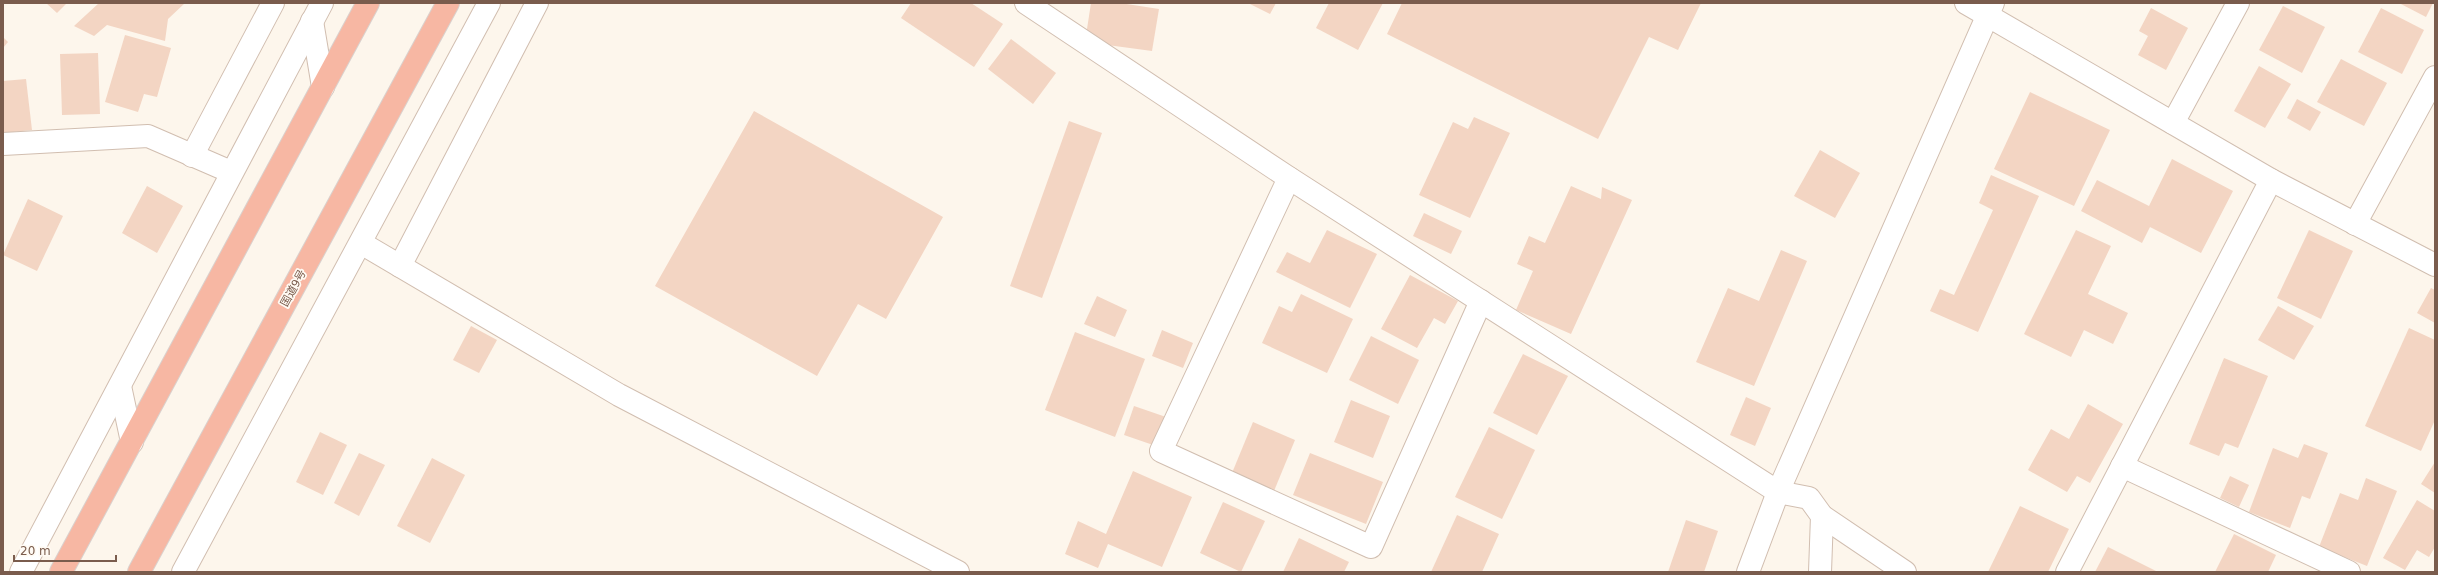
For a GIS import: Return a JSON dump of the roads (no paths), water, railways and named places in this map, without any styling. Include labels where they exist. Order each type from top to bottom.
[{"type":"highway","points":[[61,572],[368,3]]},
{"type":"highway","name":"国道9号","points":[[139,572],[448,3]]},
{"type":"street","points":[[192,156],[274,3]]},
{"type":"street","points":[[474,3],[477,26]]},
{"type":"street","points":[[183,572],[489,3]]},
{"type":"street","points":[[400,266],[536,3]]},
{"type":"street","points":[[1026,3],[1288,178],[1778,492],[1809,498],[1822,516],[1905,572]]},
{"type":"street","points":[[1966,3],[1990,8],[2173,123],[2271,180],[2435,265]]},
{"type":"street","points":[[2173,123],[2238,3]]},
{"type":"street","points":[[1748,572],[1778,492],[1990,8]]},
{"type":"street","points":[[317,12],[322,87]]},
{"type":"street","points":[[21,572],[120,386],[230,172],[317,12]]},
{"type":"street","points":[[2355,224],[2435,77]]},
{"type":"street","points":[[3,144],[148,136],[230,172]]},
{"type":"street","points":[[1288,178],[1161,451],[1372,547],[1482,301]]},
{"type":"street","points":[[2068,572],[2271,180]]},
{"type":"street","points":[[361,243],[619,395],[958,572]]},
{"type":"street","points":[[120,386],[132,442]]},
{"type":"street","points":[[2122,466],[2349,572]]},
{"type":"street","points":[[1820,572],[1822,516]]}]
